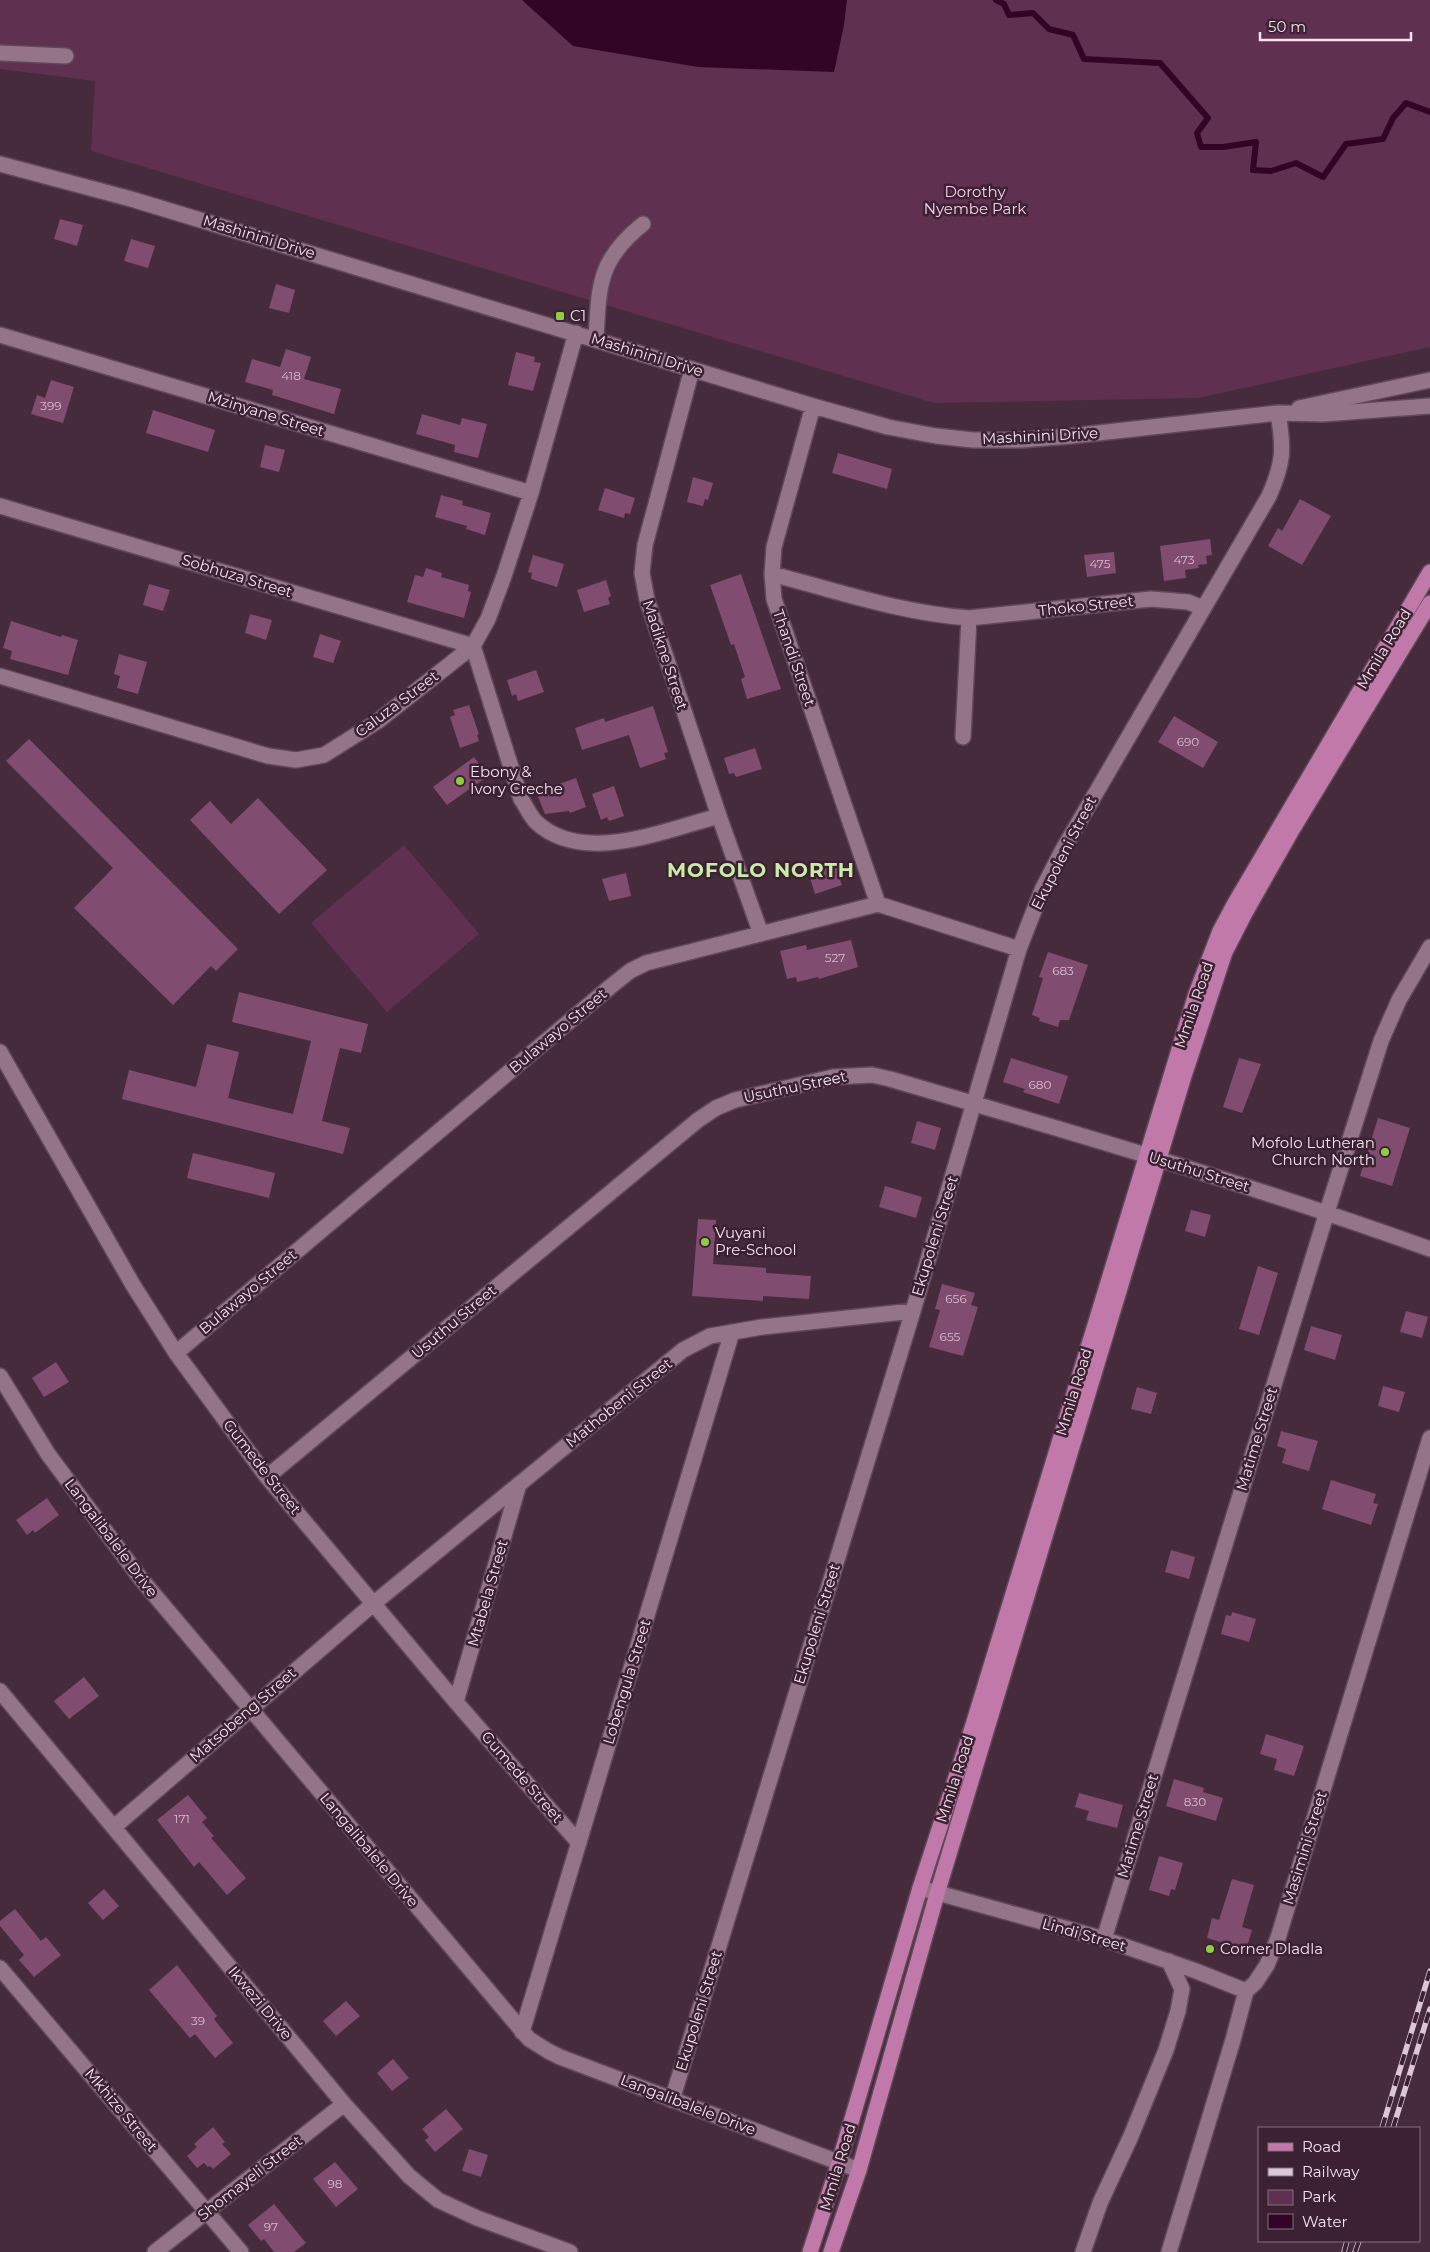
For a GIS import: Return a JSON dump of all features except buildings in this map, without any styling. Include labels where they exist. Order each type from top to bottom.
[{"type":"main road","name":"Mmila Road","points":[[831,2252],[859,2170],[937,1894],[1153,1157],[1196,994],[1218,938],[1290,809],[1430,572]]},
{"type":"main road","name":"Mmila Road","points":[[810,2252],[839,2163],[920,1888],[1153,1157],[1224,952],[1292,830],[1430,603]]},
{"type":"street","points":[[0,53],[66,56]]},
{"type":"street","name":"Mashinini Drive","points":[[0,164],[131,199],[813,406],[888,427],[936,436],[973,440],[1021,440],[1278,413],[1430,380]]},
{"type":"street","points":[[596,339],[600,279],[624,239],[644,224]]},
{"type":"street","name":"Caluza Street","points":[[0,676],[268,756],[296,760],[324,755],[378,721],[473,646],[488,619],[532,493],[576,333]]},
{"type":"street","name":"Mzinyane Street","points":[[0,335],[532,493]]},
{"type":"street","name":"Madikne Street","points":[[692,369],[645,546],[642,572],[647,600],[719,816],[761,934]]},
{"type":"street","name":"Thandi Street","points":[[813,406],[774,547],[772,574],[774,599],[878,904]]},
{"type":"street","name":"Mashinini Drive","points":[[1278,413],[1323,414],[1430,406]]},
{"type":"street","name":"Ekupoleni Street","points":[[672,2100],[975,1104],[1019,949],[1042,890],[1062,851],[1269,496],[1277,476],[1283,451],[1278,413]]},
{"type":"street","name":"Sobhuza Street","points":[[0,506],[473,646]]},
{"type":"street","name":"Thoko Street","points":[[772,574],[908,611],[969,618],[1151,599],[1188,602],[1203,608]]},
{"type":"street","points":[[963,737],[969,618]]},
{"type":"street","points":[[473,646],[521,799],[535,821],[552,833],[572,841],[590,844],[616,843],[719,816]]},
{"type":"street","points":[[878,904],[1019,949]]},
{"type":"street","name":"Bulawayo Street","points":[[176,1352],[630,971],[660,958],[878,904]]},
{"type":"street","name":"Matime Street","points":[[1104,1940],[1327,1212],[1390,1019],[1430,947]]},
{"type":"street","name":"Gumede Street","points":[[0,1052],[133,1285],[176,1352],[267,1477],[456,1702],[579,1843]]},
{"type":"street","name":"Usuthu Street","points":[[267,1477],[698,1120],[716,1108],[735,1100],[833,1077],[872,1075],[890,1079],[1153,1157],[1327,1212],[1430,1249]]},
{"type":"street","name":"Mathobeni Street","points":[[373,1604],[683,1350],[710,1336],[732,1332],[912,1311]]},
{"type":"street","name":"Lobengula Street","points":[[522,2032],[732,1332]]},
{"type":"street","name":"Langalibalele Drive","points":[[0,1376],[48,1454],[111,1541],[166,1611],[529,2039],[548,2051],[859,2170]]},
{"type":"street","name":"Masimini Street","points":[[1170,2252],[1246,1991],[1254,1984],[1268,1965],[1278,1938],[1430,1438]]},
{"type":"street","name":"Mtabela Street","points":[[456,1702],[519,1484]]},
{"type":"street","name":"Matsobeng Street","points":[[114,1827],[373,1604]]},
{"type":"street","name":"Ikwezi Drive","points":[[0,1690],[344,2104],[409,2176],[438,2200],[477,2218],[570,2252]]},
{"type":"street","name":"Lindi Street","points":[[920,1888],[1104,1940],[1169,1961],[1246,1991]]},
{"type":"street","points":[[1083,2252],[1100,2203],[1131,2136],[1166,2050],[1176,2019],[1182,1989],[1169,1961]]},
{"type":"street","name":"Mkhize Street","points":[[0,1968],[241,2252]]},
{"type":"street","name":"Shomayeli Street","points":[[155,2252],[344,2104]]},
{"type":"green space","name":"Dorothy Nyembe Park","points":[[0,0],[1430,0],[1430,347],[1198,398],[934,403],[91,151],[95,81],[0,69]]},
{"type":"green space","points":[[404,845],[479,934],[387,1012],[311,923]]},
{"type":"water","points":[[522,0],[847,0],[834,72],[698,67],[573,46]]},
{"type":"waterway","points":[[996,0],[1004,4],[1009,15],[1033,13],[1049,29],[1073,35],[1084,59],[1160,63],[1208,118],[1197,133],[1201,147],[1223,147],[1256,142],[1253,170],[1271,171],[1296,163],[1323,177],[1346,144],[1383,139],[1393,118],[1406,103],[1430,112]]},
{"type":"railway","points":[[1382,2127],[1430,1971]]},
{"type":"railway","points":[[1393,2127],[1430,2009]]},
{"type":"railway","points":[[1344,2252],[1347,2242]]},
{"type":"railway","points":[[1355,2252],[1359,2242]]},
{"type":"place","name":"C1","points":[[560,316]]},
{"type":"place","name":"Ebony & Ivory Creche","points":[[460,781]]},
{"type":"place","name":"Mofolo Lutheran Church North","points":[[1385,1152]]},
{"type":"place","name":"Vuyani Pre-School","points":[[705,1242]]},
{"type":"place","name":"Corner Dladla","points":[[1210,1949]]},
{"type":"district","name":"MOFOLO NORTH","points":[[761,870]]}]
